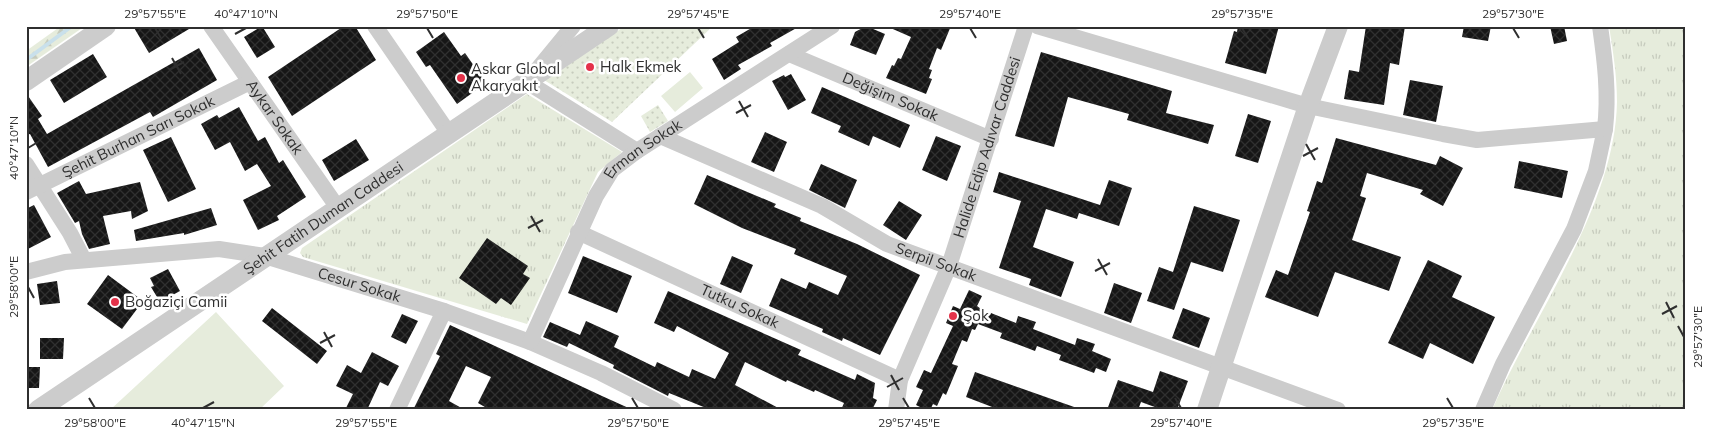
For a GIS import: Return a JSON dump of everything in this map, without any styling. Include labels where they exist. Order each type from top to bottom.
[{"type":"street","points":[[26,81],[106,26]]},
{"type":"street","name":"Aykar Sokak","points":[[211,26],[338,208]]},
{"type":"street","points":[[375,26],[450,135]]},
{"type":"street","name":"Şehit Fatih Duman Caddesi","points":[[38,410],[610,26]]},
{"type":"street","name":"Erman Sokak","points":[[530,342],[578,232],[612,170],[637,151],[832,26]]},
{"type":"street","name":"Halide Edip Adıvar Caddesi","points":[[896,410],[900,380],[949,266],[1026,26]]},
{"type":"street","points":[[1037,26],[1308,106],[1477,140],[1605,129]]},
{"type":"street","points":[[1207,410],[1308,106],[1338,26]]},
{"type":"street","points":[[1483,410],[1503,364],[1574,230],[1596,172],[1608,103],[1606,67],[1600,26]]},
{"type":"street","points":[[563,30],[527,82],[637,151]]},
{"type":"street","name":"Değişim Sokak","points":[[789,54],[991,139]]},
{"type":"street","name":"Şehit Burhan Sarı Sokak","points":[[34,189],[250,82]]},
{"type":"street","name":"Serpil Sokak","points":[[660,136],[822,206],[887,244],[1338,410]]},
{"type":"street","points":[[26,164],[34,189],[70,233],[84,260]]},
{"type":"street","name":"Tutku Sokak","points":[[578,232],[900,380]]},
{"type":"street","name":"Cesur Sokak","points":[[26,272],[65,262],[219,249],[266,256],[444,311],[530,342],[601,373],[674,410]]},
{"type":"street","points":[[396,410],[444,311]]},
{"type":"green space","points":[[61,26],[85,26],[26,67],[26,51]]},
{"type":"green space","points":[[625,26],[713,26],[612,122],[544,80]]},
{"type":"green space","points":[[1609,26],[1686,26],[1686,410],[1492,410],[1569,260],[1602,181],[1613,141],[1617,102],[1616,73]]},
{"type":"green space","points":[[690,72],[703,88],[675,112],[661,96]]},
{"type":"green space","points":[[527,94],[622,152],[598,172],[527,324],[303,257],[300,253],[302,248]]},
{"type":"green space","points":[[658,105],[668,121],[650,132],[641,116]]},
{"type":"green space","points":[[216,312],[284,386],[259,410],[110,410]]},
{"type":"building","points":[[133,26],[194,26],[149,53]]},
{"type":"building","points":[[262,26],[275,47],[257,58],[244,37]]},
{"type":"building","points":[[344,26],[355,26],[376,60],[292,116],[268,77]]},
{"type":"building","points":[[755,26],[800,26],[770,43],[772,46],[738,65],[741,69],[724,80],[712,59],[739,42],[736,37]]},
{"type":"building","points":[[866,26],[885,34],[876,55],[850,45],[855,32]]},
{"type":"building","points":[[886,26],[951,26],[941,50],[937,48],[929,69],[932,70],[929,78],[932,79],[926,94],[886,78],[892,65],[894,66],[898,58],[901,59],[911,37]]},
{"type":"building","points":[[1238,26],[1279,26],[1266,74],[1225,63],[1234,31],[1237,32]]},
{"type":"building","points":[[1366,26],[1405,26],[1399,65],[1390,63],[1384,105],[1344,99],[1349,70],[1359,72]]},
{"type":"building","points":[[1464,26],[1491,26],[1488,41],[1462,37]]},
{"type":"building","points":[[1550,26],[1564,26],[1567,41],[1554,44]]},
{"type":"building","points":[[444,32],[461,56],[465,53],[486,83],[457,104],[430,65],[426,67],[416,52]]},
{"type":"building","points":[[199,48],[217,80],[153,117],[150,112],[48,167],[30,134],[26,135],[26,93],[42,116],[38,119],[47,134]]},
{"type":"building","points":[[1041,52],[1172,91],[1166,113],[1214,125],[1208,144],[1127,120],[1129,114],[1068,97],[1054,147],[1015,136]]},
{"type":"building","points":[[93,54],[107,77],[64,103],[50,80]]},
{"type":"building","points":[[791,74],[806,100],[788,110],[772,81]]},
{"type":"building","points":[[1410,80],[1443,86],[1436,122],[1403,115]]},
{"type":"building","points":[[822,87],[910,125],[900,148],[873,136],[869,146],[838,132],[841,126],[811,113]]},
{"type":"building","points":[[239,107],[258,141],[265,137],[279,163],[283,160],[306,197],[277,216],[279,220],[258,230],[243,200],[271,186],[257,164],[245,171],[230,142],[215,150],[201,124],[217,115],[219,118]]},
{"type":"building","points":[[1248,114],[1271,121],[1258,163],[1235,156]]},
{"type":"building","points":[[765,132],[787,142],[774,172],[751,162]]},
{"type":"building","points":[[936,136],[961,146],[947,181],[922,170]]},
{"type":"building","points":[[171,137],[196,189],[168,202],[143,150]]},
{"type":"building","points":[[1336,138],[1436,165],[1440,156],[1463,168],[1443,206],[1420,194],[1423,190],[1367,173],[1360,196],[1366,198],[1352,240],[1401,257],[1389,291],[1335,272],[1318,317],[1265,297],[1276,270],[1288,275],[1310,212],[1307,211],[1317,181],[1322,183]]},
{"type":"building","points":[[356,139],[369,160],[334,181],[322,160]]},
{"type":"building","points":[[1519,161],[1568,171],[1562,198],[1514,188]]},
{"type":"building","points":[[821,164],[857,180],[845,208],[809,190]]},
{"type":"building","points":[[999,172],[1100,205],[1109,180],[1132,188],[1119,226],[1079,213],[1077,219],[1046,209],[1033,247],[1074,262],[1061,297],[1029,285],[1031,279],[999,268],[1021,201],[993,192]]},
{"type":"building","points":[[707,175],[776,204],[774,207],[801,218],[800,221],[857,244],[920,275],[880,355],[843,338],[842,341],[822,332],[823,329],[769,306],[781,278],[806,289],[809,282],[838,295],[847,276],[794,254],[796,249],[742,228],[694,204]]},
{"type":"building","points":[[79,181],[86,194],[140,182],[148,211],[132,219],[131,211],[103,216],[110,244],[89,249],[82,234],[79,221],[75,223],[57,193]]},
{"type":"building","points":[[899,201],[922,215],[906,240],[883,225]]},
{"type":"building","points":[[34,205],[51,237],[26,250],[26,209]]},
{"type":"building","points":[[1194,206],[1240,220],[1223,272],[1191,262],[1174,310],[1147,301],[1159,267],[1173,272]]},
{"type":"building","points":[[211,208],[217,225],[184,235],[184,233],[136,241],[134,230]]},
{"type":"building","points":[[487,238],[528,266],[523,274],[530,278],[511,305],[501,298],[496,304],[459,278]]},
{"type":"building","points":[[583,256],[632,276],[617,313],[568,293]]},
{"type":"building","points":[[732,256],[753,265],[741,293],[720,284]]},
{"type":"building","points":[[1428,260],[1462,276],[1452,297],[1495,317],[1473,364],[1430,343],[1423,359],[1388,343]]},
{"type":"building","points":[[168,269],[180,291],[160,302],[151,287],[154,286],[150,278]]},
{"type":"building","name":"Boğaziçi Camii","points":[[108,275],[143,301],[122,329],[87,304]]},
{"type":"building","points":[[57,281],[60,303],[40,305],[37,284]]},
{"type":"building","points":[[1114,283],[1142,293],[1131,323],[1104,313]]},
{"type":"building","points":[[969,290],[982,296],[977,306],[981,309],[1016,323],[1018,316],[1036,322],[1033,329],[1075,345],[1077,338],[1095,344],[1092,351],[1111,359],[1106,372],[1096,368],[1094,373],[1059,360],[1061,355],[1037,346],[1035,351],[1000,338],[1002,333],[978,324],[975,330],[972,329],[967,342],[962,340],[952,364],[958,366],[946,395],[943,393],[937,406],[933,404],[930,410],[916,405],[923,390],[916,387],[924,370],[931,373],[953,326],[946,323],[953,306],[960,309]]},
{"type":"building","points":[[668,291],[801,350],[798,355],[855,380],[857,374],[875,383],[873,398],[877,400],[872,410],[841,410],[844,403],[815,390],[814,392],[787,380],[786,382],[745,362],[735,385],[782,410],[711,410],[669,393],[668,396],[613,368],[614,365],[569,343],[567,347],[543,337],[550,322],[580,335],[586,321],[619,336],[614,347],[655,367],[657,362],[689,377],[692,369],[715,379],[729,353],[677,326],[674,332],[654,323]]},
{"type":"building","points":[[272,308],[327,351],[317,364],[262,321]]},
{"type":"building","points":[[1183,308],[1210,318],[1199,348],[1172,338]]},
{"type":"building","points":[[402,314],[418,321],[406,344],[391,337]]},
{"type":"building","points":[[450,325],[633,410],[490,410],[478,403],[491,377],[466,366],[449,401],[465,410],[413,410],[440,356],[436,354]]},
{"type":"building","points":[[40,338],[64,338],[63,359],[40,359]]},
{"type":"building","points":[[372,352],[399,366],[388,386],[380,382],[367,410],[345,410],[353,394],[336,386],[347,365],[361,373]]},
{"type":"building","points":[[26,367],[40,367],[39,388],[26,388]]},
{"type":"building","points":[[1160,371],[1188,381],[1177,410],[1163,410],[1141,402],[1138,410],[1107,410],[1118,380],[1153,392]]},
{"type":"building","points":[[975,372],[1077,408],[1076,410],[1000,410],[966,397]]},
{"type":"waterway","points":[[26,60],[72,26]]},
{"type":"place","name":"Halk Ekmek","points":[[590,67]]},
{"type":"place","name":"Askar Global Akaryakıt","points":[[461,78]]},
{"type":"place","name":"Boğaziçi Camii","points":[[115,302]]},
{"type":"place","name":"Şok","points":[[953,316]]}]
